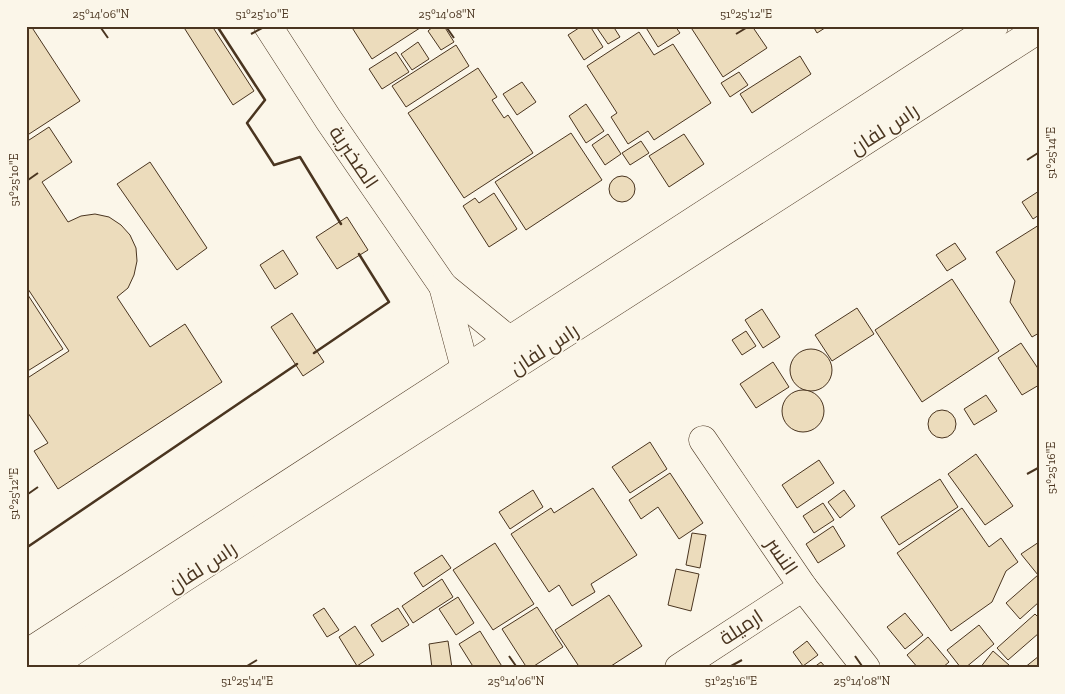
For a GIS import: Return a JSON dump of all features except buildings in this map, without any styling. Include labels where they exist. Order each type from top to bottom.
[{"type":"street","name":"الصخبرية","points":[[268,26],[328,119],[443,286],[509,340]]},
{"type":"street","name":"راس لفان","points":[[26,654],[994,26]]},
{"type":"street","name":"راس لفان","points":[[48,668],[174,584],[1039,29]]},
{"type":"street","name":"الصخبرية","points":[[443,286],[465,368]]},
{"type":"street","name":"النسر","points":[[703,440],[803,587],[866,668]]},
{"type":"street","name":"ارميلة","points":[[679,668],[803,587]]},
{"type":"wall","points":[[217,26],[265,100],[247,123],[274,165],[300,157],[341,224]]},
{"type":"wall","points":[[314,353],[389,302],[359,254]]},
{"type":"wall","points":[[26,548],[297,364]]}]
